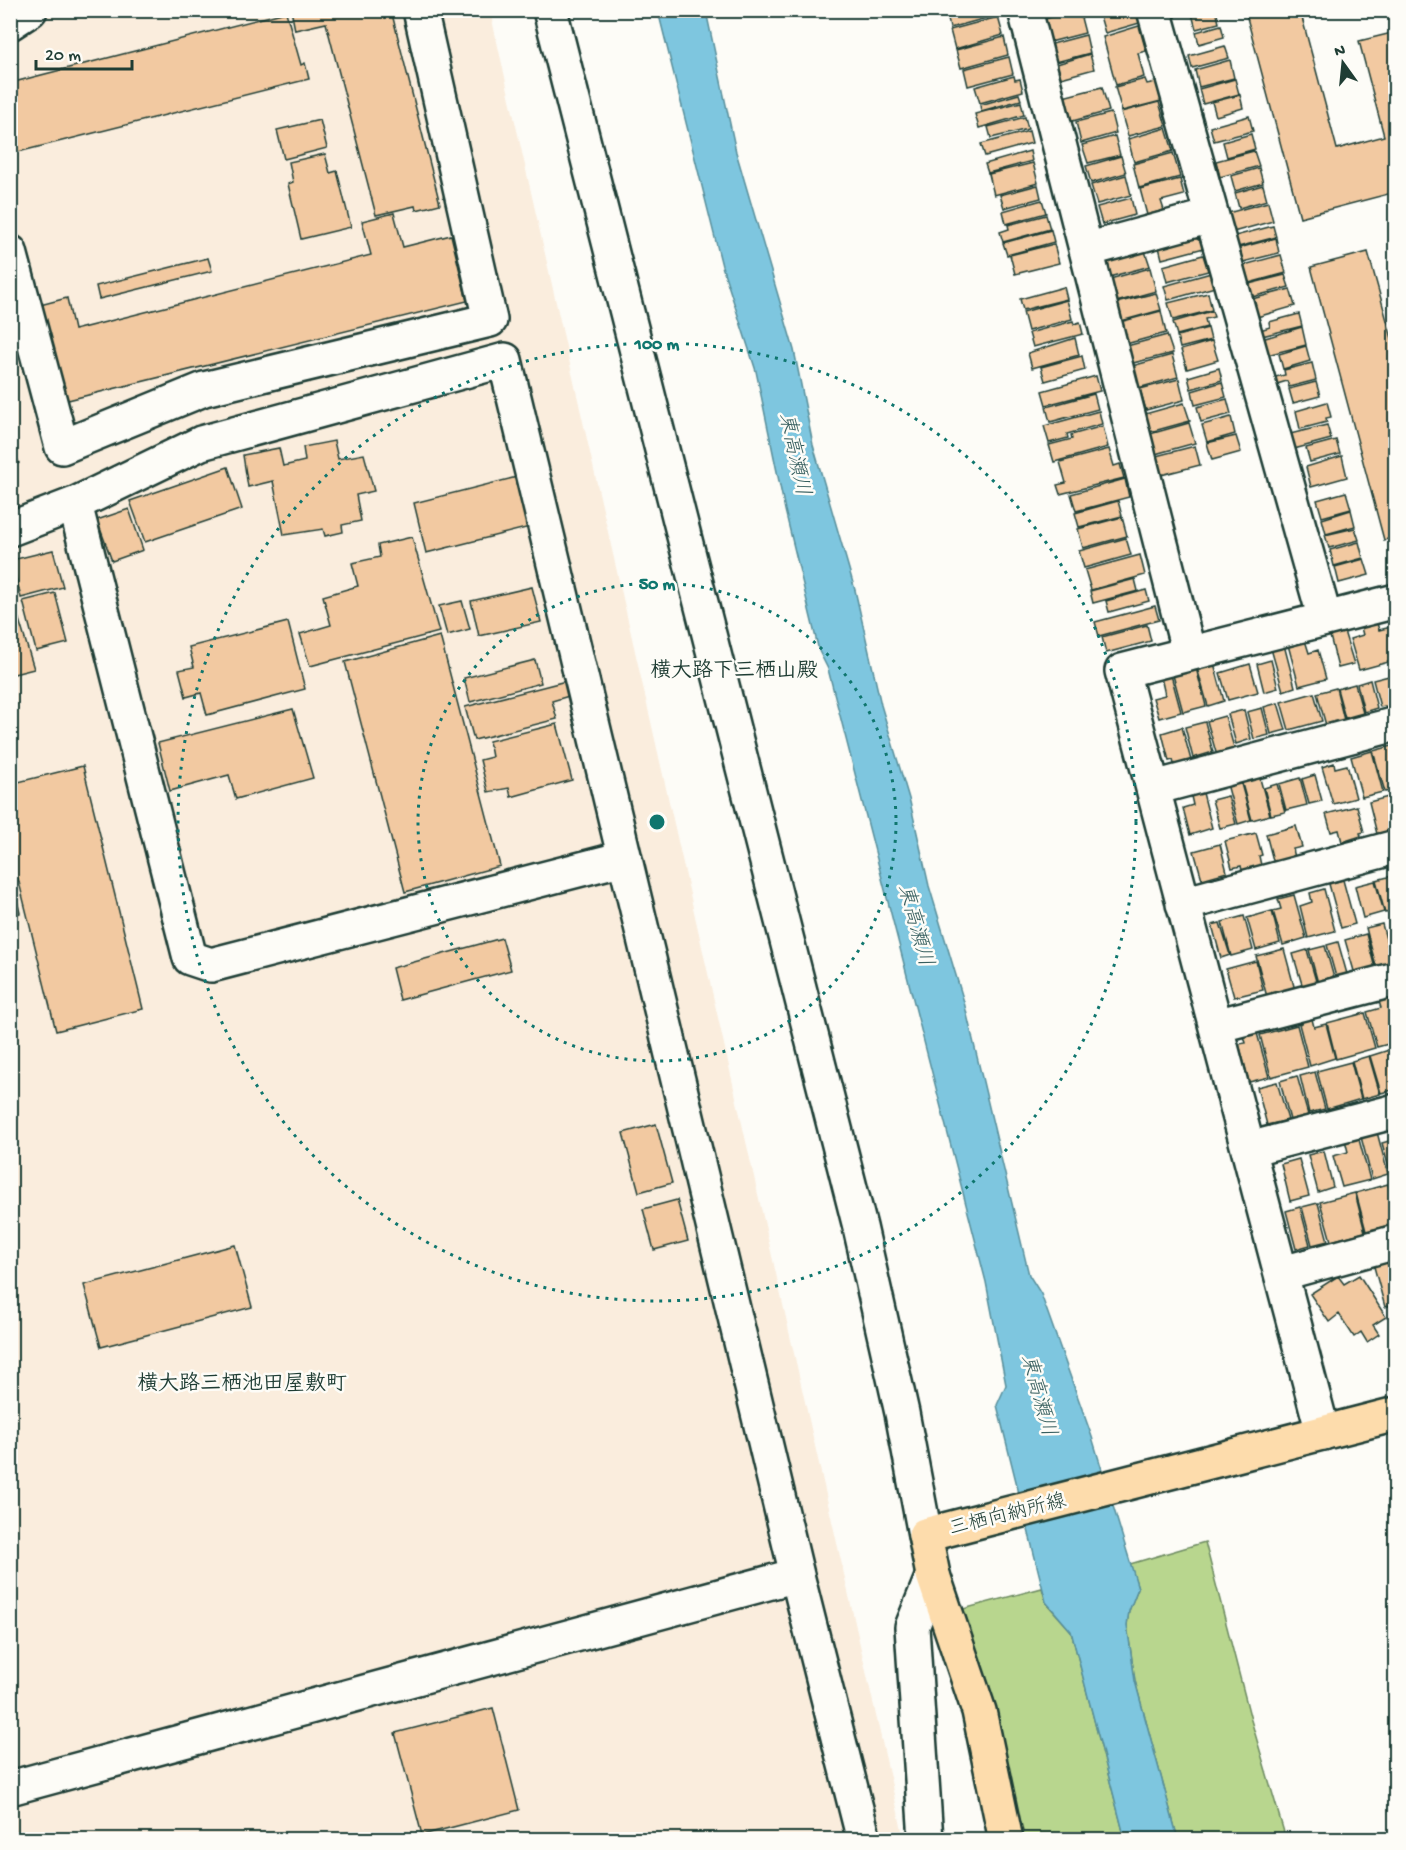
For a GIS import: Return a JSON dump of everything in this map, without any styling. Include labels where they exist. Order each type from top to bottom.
[{"type":"main road","name":"三栖向納所線","points":[[1006,1839],[979,1711],[933,1575],[938,1531],[1395,1414]]},
{"type":"street","points":[[10,22],[30,10]]},
{"type":"street","points":[[10,252],[62,447],[204,389],[490,320],[420,10]]},
{"type":"street","points":[[550,10],[860,1227],[902,1413],[938,1531]]},
{"type":"street","points":[[1025,10],[1189,654]]},
{"type":"street","points":[[1154,10],[1325,619]]},
{"type":"street","points":[[1086,250],[1211,216]]},
{"type":"street","points":[[10,529],[75,504],[201,442],[505,360],[797,1575],[864,1839]]},
{"type":"street","points":[[75,504],[190,958],[211,965],[624,858]]},
{"type":"street","points":[[1323,1433],[1283,1274],[1122,671],[1395,601]]},
{"type":"street","points":[[1154,788],[1395,724]]},
{"type":"street","points":[[1183,904],[1395,847]]},
{"type":"street","points":[[1216,1026],[1395,979]]},
{"type":"street","points":[[1249,1149],[1395,1111]]},
{"type":"street","points":[[1283,1274],[1395,1242]]},
{"type":"street","points":[[10,1788],[797,1575]]},
{"type":"street","points":[[926,1839],[912,1627],[933,1575]]},
{"type":"shaded area","points":[[11,11],[490,11],[904,1839],[11,1840]]},
{"type":"green space","points":[[1205,1542],[1251,1720],[1286,1839],[1178,1839],[1135,1681],[1127,1625],[1129,1611],[1138,1588],[1130,1564]]},
{"type":"green space","points":[[1042,1588],[1046,1603],[1071,1631],[1125,1839],[1024,1839],[963,1609]]},
{"type":"water","name":"東高瀬川","points":[[658,11],[706,11],[736,152],[794,350],[813,445],[855,590],[881,705],[910,802],[929,886],[964,1002],[1029,1275],[1041,1294],[1092,1437],[1138,1588],[1129,1611],[1127,1625],[1135,1681],[1178,1839],[1125,1839],[1071,1631],[1046,1602],[997,1405],[1006,1385],[986,1282],[828,669],[819,651],[785,510],[756,371],[722,266]]},
{"type":"building","points":[[291,10],[391,10],[440,204],[416,210],[415,206],[376,215],[326,23],[295,30]]},
{"type":"building","points":[[946,10],[996,10],[997,15],[950,28]]},
{"type":"building","points":[[1043,10],[1069,10],[1044,18]]},
{"type":"building","points":[[1079,10],[1085,33],[1050,42],[1044,19]]},
{"type":"building","points":[[1119,10],[1140,10],[1143,22],[1105,33],[1100,16]]},
{"type":"building","points":[[1216,10],[1219,23],[1196,29],[1192,14]]},
{"type":"building","points":[[1245,10],[1300,10],[1337,149],[1384,136],[1359,41],[1396,32],[1396,192],[1300,217]]},
{"type":"building","points":[[286,12],[301,65],[305,63],[309,79],[10,154],[10,67],[14,82]]},
{"type":"building","points":[[998,17],[1003,35],[955,49],[950,30]]},
{"type":"building","points":[[1221,25],[1224,37],[1199,44],[1196,32]]},
{"type":"building","points":[[1139,26],[1146,51],[1138,53],[1144,77],[1116,85],[1103,37]]},
{"type":"building","points":[[1086,35],[1090,53],[1056,62],[1052,44]]},
{"type":"building","points":[[1004,37],[1008,55],[961,68],[956,50]]},
{"type":"building","points":[[1225,46],[1229,58],[1192,68],[1189,56]]},
{"type":"building","points":[[1090,54],[1094,69],[1061,78],[1057,64]]},
{"type":"building","points":[[1009,57],[1013,74],[968,86],[964,69]]},
{"type":"building","points":[[1230,60],[1234,78],[1199,87],[1195,70]]},
{"type":"building","points":[[1014,76],[1015,80],[1020,79],[1023,91],[980,103],[975,87]]},
{"type":"building","points":[[1145,79],[1147,84],[1156,82],[1161,101],[1122,111],[1115,87]]},
{"type":"building","points":[[1235,79],[1239,94],[1203,104],[1199,89]]},
{"type":"building","points":[[1102,87],[1109,111],[1069,122],[1063,97]]},
{"type":"building","points":[[1019,94],[1021,100],[981,111],[980,105]]},
{"type":"building","points":[[1240,95],[1243,108],[1216,116],[1212,102]]},
{"type":"building","points":[[1021,102],[1024,115],[979,128],[975,114]]},
{"type":"building","points":[[1159,102],[1166,126],[1128,136],[1121,112]]},
{"type":"building","points":[[1111,113],[1116,133],[1081,143],[1076,122]]},
{"type":"building","points":[[1249,116],[1253,131],[1214,141],[1210,127]]},
{"type":"building","points":[[1025,117],[1028,129],[991,138],[988,127]]},
{"type":"building","points":[[320,120],[327,148],[284,159],[277,130]]},
{"type":"building","points":[[1166,128],[1173,151],[1134,162],[1128,139]]},
{"type":"building","points":[[1029,131],[1032,143],[985,156],[981,144]]},
{"type":"building","points":[[1251,134],[1255,149],[1227,157],[1223,142]]},
{"type":"building","points":[[1115,136],[1120,155],[1088,163],[1082,145]]},
{"type":"building","points":[[1030,151],[1032,161],[988,173],[985,164]]},
{"type":"building","points":[[1254,151],[1259,166],[1220,177],[1216,161]]},
{"type":"building","points":[[1173,153],[1180,177],[1139,188],[1133,164]]},
{"type":"building","points":[[325,154],[330,173],[337,171],[351,227],[301,239],[288,184],[293,182],[289,162]]},
{"type":"building","points":[[1121,156],[1126,173],[1091,183],[1086,166]]},
{"type":"building","points":[[1033,163],[1038,183],[994,195],[989,174]]},
{"type":"building","points":[[1259,168],[1263,183],[1235,191],[1231,176]]},
{"type":"building","points":[[1126,175],[1131,195],[1097,204],[1091,185]]},
{"type":"building","points":[[1180,179],[1184,195],[1161,201],[1164,210],[1147,215],[1140,189]]},
{"type":"building","points":[[1038,185],[1041,198],[1004,208],[1000,195]]},
{"type":"building","points":[[1263,185],[1267,200],[1239,208],[1235,193]]},
{"type":"building","points":[[1131,198],[1135,215],[1102,224],[1097,207]]},
{"type":"building","points":[[1042,200],[1046,213],[1006,224],[1003,211]]},
{"type":"building","points":[[1268,202],[1273,221],[1233,232],[1228,213]]},
{"type":"building","points":[[394,213],[403,247],[451,235],[467,301],[60,402],[40,305],[67,298],[74,330],[371,255],[362,221]]},
{"type":"building","points":[[1046,215],[1050,229],[1003,242],[1000,232],[1009,229],[1008,225]]},
{"type":"building","points":[[1273,226],[1276,237],[1238,247],[1235,236]]},
{"type":"building","points":[[1051,230],[1054,242],[1007,255],[1003,243]]},
{"type":"building","points":[[1189,234],[1202,242],[1204,248],[1162,259],[1158,243]]},
{"type":"building","points":[[1276,238],[1279,253],[1243,262],[1239,248]]},
{"type":"building","points":[[1054,244],[1059,263],[1015,274],[1010,255]]},
{"type":"building","points":[[1145,251],[1150,266],[1109,277],[1105,262]]},
{"type":"building","points":[[1368,252],[1396,353],[1396,537],[1384,540],[1311,267]]},
{"type":"building","points":[[1203,255],[1208,271],[1167,282],[1163,266]]},
{"type":"building","points":[[1281,255],[1286,273],[1249,283],[1244,265]]},
{"type":"building","points":[[208,258],[212,271],[99,299],[96,286]]},
{"type":"building","points":[[1150,268],[1156,291],[1116,302],[1110,279]]},
{"type":"building","points":[[1211,273],[1215,287],[1168,300],[1164,286]]},
{"type":"building","points":[[1285,275],[1289,287],[1252,297],[1249,284]]},
{"type":"building","points":[[1064,287],[1067,299],[1023,310],[1020,299]]},
{"type":"building","points":[[1290,289],[1295,306],[1257,317],[1252,299]]},
{"type":"building","points":[[1156,293],[1161,310],[1121,321],[1116,303]]},
{"type":"building","points":[[1208,293],[1212,310],[1173,320],[1168,303]]},
{"type":"building","points":[[1067,300],[1072,319],[1028,331],[1023,312]]},
{"type":"building","points":[[1161,311],[1166,333],[1126,344],[1120,322]]},
{"type":"building","points":[[1212,311],[1214,317],[1205,319],[1207,327],[1177,335],[1173,322]]},
{"type":"building","points":[[1299,314],[1302,326],[1262,336],[1260,330],[1270,327],[1269,322]]},
{"type":"building","points":[[1073,321],[1074,324],[1080,322],[1083,334],[1033,347],[1029,333]]},
{"type":"building","points":[[1302,327],[1306,345],[1267,355],[1262,339]]},
{"type":"building","points":[[1208,328],[1211,340],[1180,348],[1177,336]]},
{"type":"building","points":[[1167,335],[1173,353],[1133,363],[1127,346]]},
{"type":"building","points":[[1075,338],[1079,355],[1032,368],[1028,353]]},
{"type":"building","points":[[1212,341],[1218,360],[1187,369],[1181,350]]},
{"type":"building","points":[[1306,346],[1310,361],[1283,369],[1279,354]]},
{"type":"building","points":[[1172,355],[1178,377],[1138,388],[1132,366]]},
{"type":"building","points":[[1082,356],[1085,370],[1045,381],[1041,367]]},
{"type":"building","points":[[1312,363],[1316,380],[1289,387],[1287,381],[1277,384],[1275,377],[1285,375],[1284,370]]},
{"type":"building","points":[[1219,368],[1222,380],[1191,389],[1188,377]]},
{"type":"building","points":[[1096,376],[1100,391],[1046,405],[1042,391]]},
{"type":"building","points":[[1179,379],[1184,400],[1146,410],[1140,389]]},
{"type":"building","points":[[1222,382],[1226,397],[1195,405],[1192,391]]},
{"type":"building","points":[[1316,382],[1320,396],[1293,403],[1289,389]]},
{"type":"building","points":[[1094,394],[1098,409],[1050,422],[1046,407]]},
{"type":"building","points":[[1227,399],[1231,414],[1201,422],[1197,407]]},
{"type":"building","points":[[1327,402],[1331,417],[1326,418],[1327,422],[1300,429],[1296,411]]},
{"type":"building","points":[[1184,403],[1190,421],[1150,432],[1145,414]]},
{"type":"building","points":[[1099,411],[1102,424],[1067,434],[1068,438],[1049,443],[1044,426]]},
{"type":"building","points":[[1231,417],[1235,434],[1207,442],[1202,425]]},
{"type":"building","points":[[1189,423],[1195,443],[1155,454],[1150,434]]},
{"type":"building","points":[[1327,425],[1331,439],[1294,449],[1290,434]]},
{"type":"building","points":[[1103,426],[1108,447],[1054,462],[1049,445],[1072,439],[1071,435]]},
{"type":"building","points":[[1236,436],[1241,452],[1212,460],[1207,443]]},
{"type":"building","points":[[1336,440],[1340,454],[1310,462],[1306,448]]},
{"type":"building","points":[[334,441],[338,459],[364,454],[374,491],[356,495],[361,521],[342,525],[343,532],[325,536],[323,529],[284,535],[273,481],[248,487],[243,455],[279,448],[283,466],[305,461],[303,447]]},
{"type":"building","points":[[10,442],[19,463],[10,467]]},
{"type":"building","points":[[1195,446],[1200,465],[1161,475],[1156,456]]},
{"type":"building","points":[[1109,449],[1114,466],[1120,464],[1124,478],[1060,494],[1057,485],[1066,483],[1060,462]]},
{"type":"building","points":[[1342,456],[1347,477],[1311,487],[1306,467]]},
{"type":"building","points":[[228,467],[242,509],[145,542],[130,501]]},
{"type":"building","points":[[517,477],[530,527],[426,553],[414,503]]},
{"type":"building","points":[[1125,479],[1129,497],[1076,511],[1071,494]]},
{"type":"building","points":[[1346,492],[1351,509],[1322,517],[1317,500]]},
{"type":"building","points":[[1118,501],[1122,516],[1079,527],[1075,513]]},
{"type":"building","points":[[129,509],[143,550],[112,561],[97,520]]},
{"type":"building","points":[[1351,510],[1355,526],[1326,534],[1322,519]]},
{"type":"building","points":[[1122,517],[1127,536],[1083,548],[1078,529]]},
{"type":"building","points":[[1355,528],[1359,540],[1329,548],[1325,535]]},
{"type":"building","points":[[412,537],[439,632],[310,666],[300,634],[331,625],[323,596],[358,586],[352,563],[380,557],[378,545]]},
{"type":"building","points":[[1126,538],[1131,555],[1084,568],[1079,551]]},
{"type":"building","points":[[1359,542],[1363,558],[1334,566],[1330,550]]},
{"type":"building","points":[[53,550],[63,587],[21,598],[12,560]]},
{"type":"building","points":[[1140,555],[1145,575],[1091,590],[1085,570]]},
{"type":"building","points":[[1364,559],[1369,575],[1339,583],[1335,567]]},
{"type":"building","points":[[1135,579],[1138,591],[1093,603],[1090,591]]},
{"type":"building","points":[[532,587],[541,622],[479,636],[471,601]]},
{"type":"building","points":[[10,590],[34,669],[10,675]]},
{"type":"building","points":[[1146,590],[1149,601],[1109,612],[1106,601]]},
{"type":"building","points":[[55,593],[68,643],[36,651],[23,601]]},
{"type":"building","points":[[462,601],[470,629],[447,635],[439,606]]},
{"type":"building","points":[[1155,606],[1159,620],[1099,636],[1095,622]]},
{"type":"building","points":[[1375,616],[1379,630],[1395,626],[1396,660],[1359,670],[1350,639],[1363,635],[1359,620]]},
{"type":"building","points":[[288,622],[305,689],[207,715],[201,693],[186,697],[179,670],[194,667],[189,647]]},
{"type":"building","points":[[1147,625],[1151,641],[1106,653],[1102,637]]},
{"type":"building","points":[[1343,628],[1354,664],[1338,668],[1329,632]]},
{"type":"building","points":[[440,636],[500,866],[405,892],[345,662]]},
{"type":"building","points":[[1304,637],[1309,653],[1318,650],[1326,679],[1299,686],[1287,641]]},
{"type":"building","points":[[1283,641],[1295,687],[1283,691],[1270,645]]},
{"type":"building","points":[[535,660],[541,683],[470,702],[464,678]]},
{"type":"building","points":[[1271,660],[1278,688],[1264,692],[1257,664]]},
{"type":"building","points":[[1214,663],[1224,701],[1208,706],[1197,668]]},
{"type":"building","points":[[1250,664],[1258,692],[1228,700],[1220,673]]},
{"type":"building","points":[[1196,668],[1206,706],[1183,712],[1173,675]]},
{"type":"building","points":[[1171,675],[1181,712],[1159,718],[1153,698],[1165,695],[1161,677]]},
{"type":"building","points":[[1389,676],[1396,710],[1386,712],[1385,706],[1380,707],[1373,680]]},
{"type":"building","points":[[1370,680],[1377,708],[1364,712],[1357,684]]},
{"type":"building","points":[[566,681],[569,696],[552,701],[557,719],[474,740],[465,707]]},
{"type":"building","points":[[1355,684],[1363,713],[1345,718],[1337,689]]},
{"type":"building","points":[[1336,688],[1345,724],[1327,729],[1317,693]]},
{"type":"building","points":[[1314,693],[1322,721],[1289,730],[1281,702]]},
{"type":"building","points":[[1278,703],[1286,730],[1271,734],[1264,707]]},
{"type":"building","points":[[1262,708],[1269,735],[1254,739],[1247,712]]},
{"type":"building","points":[[293,709],[313,778],[236,799],[229,775],[170,791],[158,743]]},
{"type":"building","points":[[1244,710],[1251,739],[1236,744],[1228,714]]},
{"type":"building","points":[[1225,716],[1235,751],[1217,756],[1207,721]]},
{"type":"building","points":[[1205,722],[1213,752],[1193,758],[1185,727]]},
{"type":"building","points":[[557,724],[572,780],[511,797],[509,788],[488,792],[480,760],[492,757],[489,741]]},
{"type":"building","points":[[1182,727],[1192,764],[1175,768],[1173,760],[1169,761],[1162,733]]},
{"type":"building","points":[[1396,745],[1396,789],[1385,792],[1373,751]]},
{"type":"building","points":[[1372,751],[1383,792],[1362,797],[1351,757]]},
{"type":"building","points":[[1334,763],[1335,768],[1347,765],[1356,798],[1333,804],[1322,767]]},
{"type":"building","points":[[83,766],[143,1009],[56,1031],[18,878],[12,879],[20,913],[10,916],[10,784]]},
{"type":"building","points":[[1259,775],[1270,815],[1252,820],[1241,780]]},
{"type":"building","points":[[1315,775],[1322,801],[1309,804],[1302,779]]},
{"type":"building","points":[[1300,778],[1307,805],[1286,810],[1279,784]]},
{"type":"building","points":[[1240,780],[1251,820],[1238,824],[1227,784]]},
{"type":"building","points":[[1277,784],[1285,812],[1271,815],[1264,788]]},
{"type":"building","points":[[1202,789],[1212,828],[1190,835],[1183,808],[1193,805],[1190,792]]},
{"type":"building","points":[[1396,795],[1396,829],[1377,834],[1369,802]]},
{"type":"building","points":[[1228,796],[1236,824],[1220,828],[1212,800]]},
{"type":"building","points":[[1357,806],[1364,832],[1360,833],[1361,836],[1342,842],[1339,830],[1331,832],[1326,814]]},
{"type":"building","points":[[1296,826],[1302,847],[1293,849],[1296,862],[1275,868],[1266,834]]},
{"type":"building","points":[[1256,833],[1262,855],[1259,856],[1262,870],[1243,875],[1241,866],[1232,868],[1225,841]]},
{"type":"building","points":[[1220,844],[1227,872],[1202,879],[1194,851]]},
{"type":"building","points":[[1396,875],[1396,910],[1385,913],[1376,880]]},
{"type":"building","points":[[1343,880],[1355,924],[1341,928],[1329,884]]},
{"type":"building","points":[[1375,881],[1384,912],[1363,918],[1355,886]]},
{"type":"building","points":[[1324,889],[1335,931],[1308,938],[1300,906],[1312,902],[1310,893]]},
{"type":"building","points":[[1294,895],[1306,938],[1283,945],[1273,911],[1281,909],[1278,899]]},
{"type":"building","points":[[1272,911],[1280,943],[1256,950],[1247,918]]},
{"type":"building","points":[[1244,916],[1253,950],[1231,956],[1222,922]]},
{"type":"building","points":[[1396,922],[1396,947],[1389,924]]},
{"type":"building","points":[[1220,923],[1230,955],[1221,958],[1212,925]]},
{"type":"building","points":[[1382,924],[1392,962],[1376,966],[1366,928]]},
{"type":"building","points":[[1366,934],[1376,972],[1356,978],[1345,940]]},
{"type":"building","points":[[502,938],[511,970],[400,1000],[392,968]]},
{"type":"building","points":[[1338,942],[1347,974],[1336,977],[1327,945]]},
{"type":"building","points":[[1325,946],[1334,978],[1318,983],[1309,950]]},
{"type":"building","points":[[1284,949],[1295,990],[1267,997],[1256,956]]},
{"type":"building","points":[[1307,950],[1318,988],[1304,991],[1293,954]]},
{"type":"building","points":[[1256,961],[1263,990],[1234,997],[1226,969]]},
{"type":"building","points":[[1393,994],[1396,1042],[1377,1047],[1367,1012],[1381,1008],[1378,998]]},
{"type":"building","points":[[1365,1013],[1375,1048],[1336,1059],[1327,1023]]},
{"type":"building","points":[[1311,1015],[1314,1027],[1326,1024],[1335,1058],[1310,1066],[1299,1024],[1302,1023],[1300,1018]]},
{"type":"building","points":[[1297,1025],[1308,1067],[1271,1077],[1260,1035]]},
{"type":"building","points":[[1257,1033],[1269,1077],[1249,1082],[1239,1044],[1246,1043],[1244,1036]]},
{"type":"building","points":[[1396,1046],[1396,1070],[1389,1048]]},
{"type":"building","points":[[1389,1050],[1396,1074],[1396,1089],[1381,1093],[1370,1056]]},
{"type":"building","points":[[1369,1056],[1380,1094],[1362,1099],[1352,1061]]},
{"type":"building","points":[[1351,1062],[1361,1099],[1327,1109],[1317,1071]]},
{"type":"building","points":[[1315,1072],[1325,1109],[1309,1113],[1300,1076]]},
{"type":"building","points":[[1297,1076],[1308,1115],[1290,1120],[1280,1081]]},
{"type":"building","points":[[1277,1082],[1288,1120],[1267,1125],[1257,1087]]},
{"type":"building","points":[[656,1124],[672,1183],[639,1192],[623,1133]]},
{"type":"building","points":[[1377,1132],[1388,1174],[1372,1179],[1361,1137]]},
{"type":"building","points":[[1358,1136],[1370,1180],[1342,1187],[1333,1156],[1348,1152],[1345,1140]]},
{"type":"building","points":[[1396,1139],[1396,1173],[1391,1175],[1382,1143]]},
{"type":"building","points":[[1324,1151],[1333,1187],[1318,1192],[1308,1155]]},
{"type":"building","points":[[1299,1159],[1309,1196],[1290,1201],[1281,1164]]},
{"type":"building","points":[[1396,1183],[1396,1204],[1390,1184]]},
{"type":"building","points":[[1388,1184],[1396,1211],[1396,1223],[1366,1231],[1356,1193]]},
{"type":"building","points":[[1355,1193],[1365,1232],[1331,1241],[1320,1202]]},
{"type":"building","points":[[677,1200],[688,1241],[654,1250],[643,1209]]},
{"type":"building","points":[[1318,1203],[1328,1241],[1312,1245],[1302,1207]]},
{"type":"building","points":[[1300,1207],[1310,1245],[1296,1249],[1286,1211]]},
{"type":"building","points":[[235,1245],[252,1307],[101,1347],[84,1285]]},
{"type":"building","points":[[1387,1259],[1389,1269],[1396,1268],[1396,1304],[1385,1307],[1373,1263]]},
{"type":"building","points":[[1359,1275],[1386,1317],[1373,1325],[1379,1334],[1367,1342],[1361,1332],[1354,1337],[1339,1314],[1329,1322],[1310,1294],[1338,1276],[1344,1284]]},
{"type":"building","points":[[1396,1321],[1396,1345],[1390,1322]]},
{"type":"building","points":[[493,1708],[519,1810],[422,1835],[395,1733]]},
{"type":"district","name":"横大路下三栖山殿","points":[[734,669]]},
{"type":"district","name":"横大路三栖池田屋敷町","points":[[242,1382]]}]
